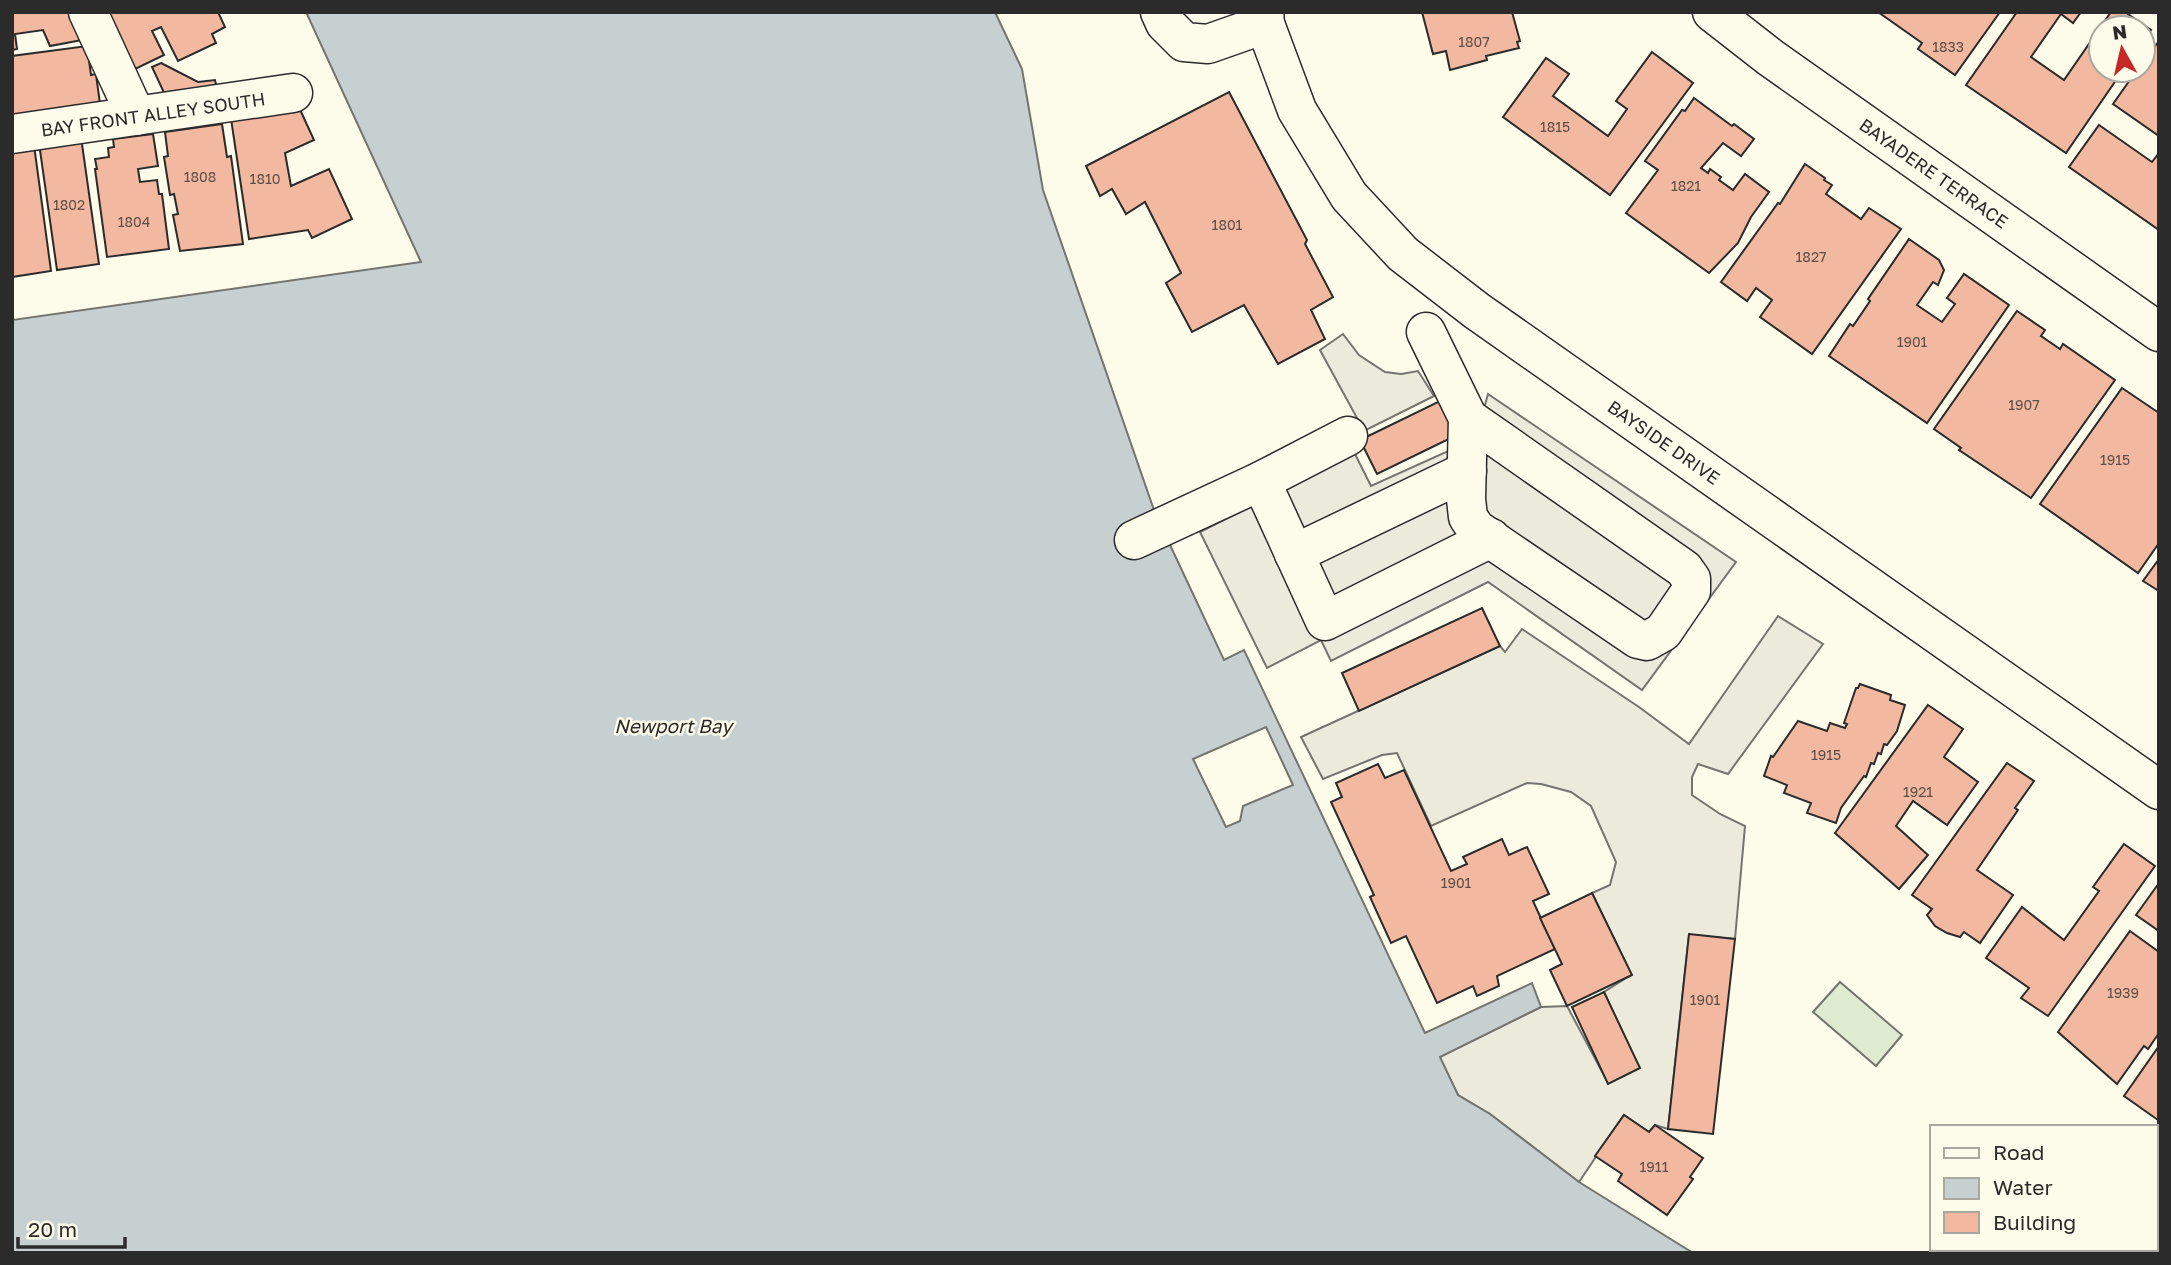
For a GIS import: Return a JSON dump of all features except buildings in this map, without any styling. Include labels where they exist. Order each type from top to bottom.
[{"type":"main road","points":[[88,12],[136,116]]},
{"type":"main road","points":[[1160,12],[1165,23],[1184,42],[1208,44],[1264,18]]},
{"type":"main road","name":"BAYADERE TERRACE","points":[[1712,12],[1793,74],[2159,332]]},
{"type":"main road","name":"BAYSIDE DRIVE","points":[[1264,18],[1297,110],[1349,196],[1404,254],[1477,311],[2159,790]]},
{"type":"main road","name":"BAY FRONT ALLEY SOUTH","points":[[12,134],[293,93]]},
{"type":"main road","points":[[1426,332],[1468,418],[1468,517],[1476,529],[1638,639],[1647,641],[1663,632],[1691,591],[1691,579],[1684,569],[1468,418]]},
{"type":"main road","points":[[1134,540],[1261,481],[1348,436]]},
{"type":"main road","points":[[1294,554],[1467,471]]},
{"type":"main road","points":[[1261,481],[1325,621],[1491,538]]},
{"type":"green space","points":[[1840,982],[1902,1035],[1876,1066],[1813,1012]]},
{"type":"shaded area","points":[[1343,334],[1359,355],[1385,372],[1401,374],[1418,371],[1434,396],[1364,431],[1320,350]]},
{"type":"shaded area","points":[[1488,394],[1736,562],[1642,690],[1488,582],[1331,661],[1321,640],[1267,668],[1200,532],[1355,454],[1371,486],[1464,444],[1480,423]]},
{"type":"shaded area","points":[[1778,616],[1823,644],[1728,774],[1698,764],[1692,777],[1692,795],[1720,814],[1745,826],[1735,939],[1689,935],[1668,1129],[1655,1125],[1649,1132],[1624,1115],[1579,1182],[1490,1114],[1458,1095],[1439,1057],[1541,1007],[1567,1006],[1608,1083],[1639,1068],[1604,992],[1631,975],[1592,893],[1610,885],[1616,862],[1591,806],[1571,792],[1527,783],[1431,826],[1397,753],[1382,755],[1323,779],[1301,737],[1500,646],[1505,652],[1522,629],[1639,707],[1689,744]]},
{"type":"water","name":"Newport Bay","points":[[306,12],[995,12],[1022,69],[1043,190],[1155,513],[1224,660],[1244,650],[1425,1033],[1532,983],[1541,1007],[1440,1057],[1458,1095],[1490,1114],[1579,1182],[1693,1253],[12,1253],[12,320],[421,262]]},
{"type":"pier","points":[[1266,727],[1293,785],[1243,806],[1240,821],[1226,827],[1193,759]]}]
